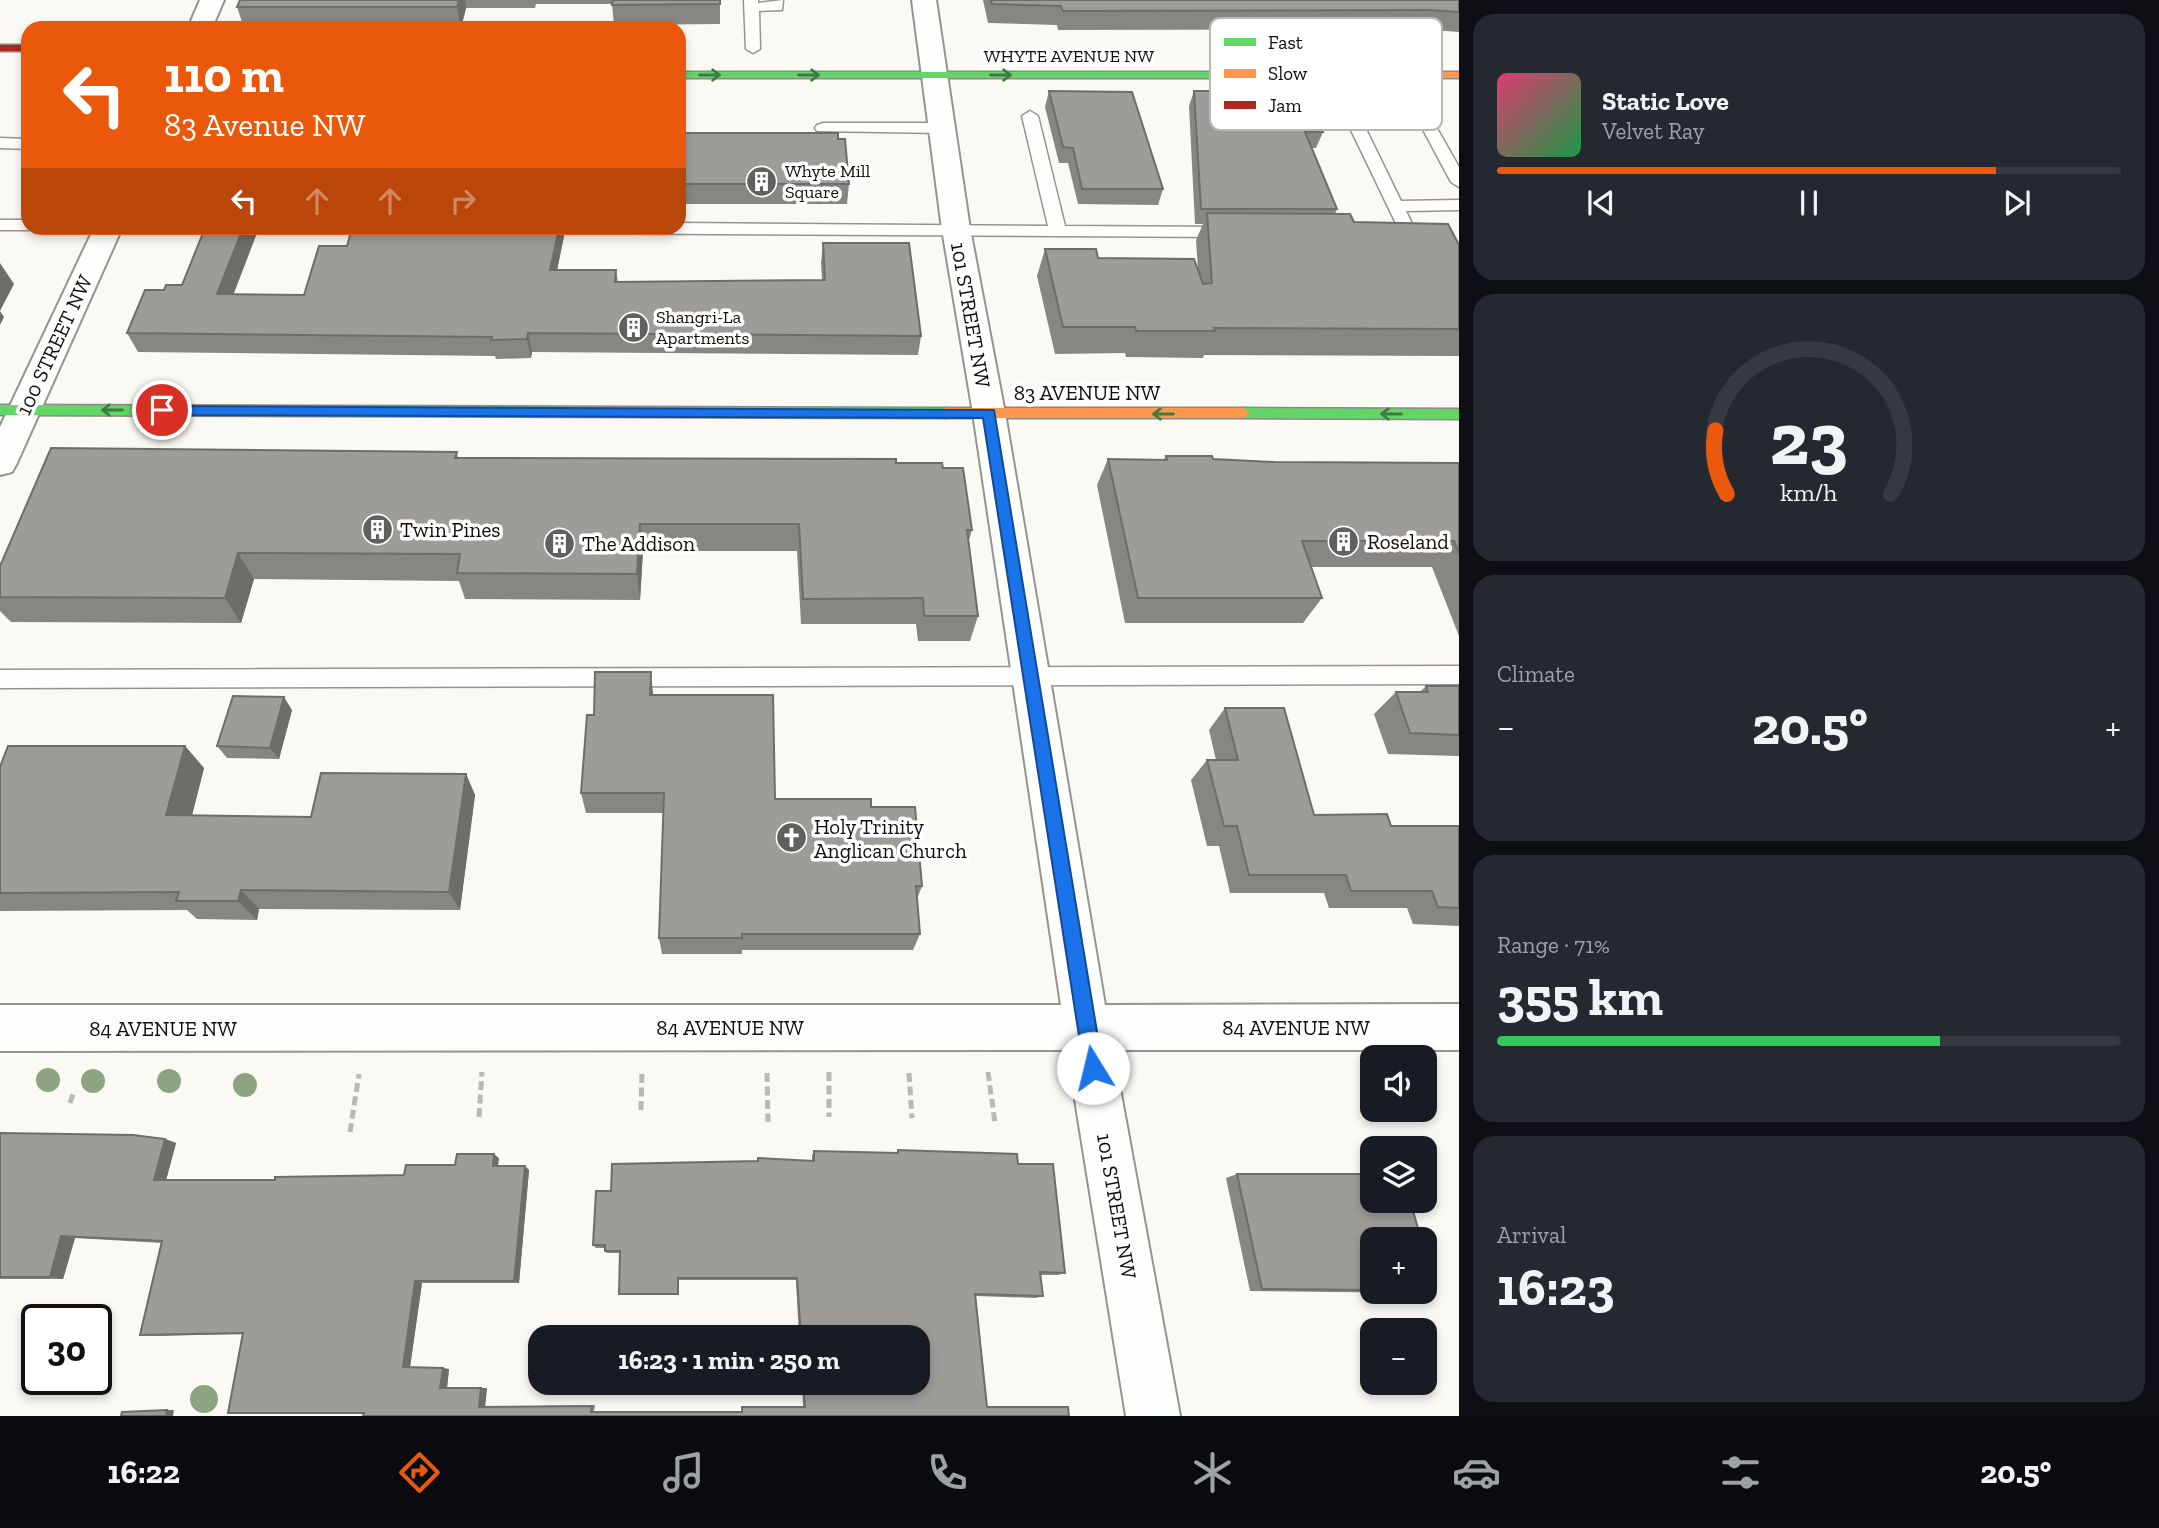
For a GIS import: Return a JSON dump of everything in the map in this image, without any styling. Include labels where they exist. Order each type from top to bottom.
[{"type":"street","points":[[203,21],[212,0]]},
{"type":"street","name":"101 STREET NW","points":[[924,0],[956,229],[989,413],[1087,1027],[1153,1416]]},
{"type":"street","points":[[0,48],[21,48]]},
{"type":"street","name":"WHYTE AVENUE NW","points":[[686,74],[931,56],[1210,70]]},
{"type":"street","name":"100 STREET NW","points":[[0,463],[12,410],[104,235]]},
{"type":"street","name":"83 AVENUE NW","points":[[12,410],[1459,414]]},
{"type":"street","name":"84 AVENUE NW","points":[[0,1028],[1459,1027]]},
{"type":"lane","points":[[754,49],[751,3],[777,7],[776,0]]},
{"type":"lane","points":[[1030,116],[1058,230]]},
{"type":"lane","points":[[823,128],[942,128]]},
{"type":"lane","points":[[1359,130],[1409,234]]},
{"type":"lane","points":[[1431,130],[1459,182]]},
{"type":"lane","points":[[0,144],[21,144]]},
{"type":"lane","points":[[1394,206],[1459,205]]},
{"type":"lane","points":[[0,225],[21,225]]},
{"type":"lane","points":[[686,228],[1247,232]]},
{"type":"lane","points":[[0,679],[1459,676]]},
{"type":"path","points":[[350,1132],[360,1065]]},
{"type":"path","points":[[479,1117],[483,1066]]},
{"type":"path","points":[[641,1110],[642,1066]]},
{"type":"path","points":[[767,1067],[768,1122]]},
{"type":"path","points":[[828,1067],[829,1117]]},
{"type":"path","points":[[909,1067],[912,1118]]},
{"type":"path","points":[[987,1068],[995,1123]]},
{"type":"path","points":[[70,1103],[73,1094]]},
{"type":"building","points":[[240,0],[459,0],[457,7],[237,7]]},
{"type":"building","points":[[613,0],[720,0],[720,4],[612,5]]},
{"type":"building","points":[[991,0],[1459,0],[1459,12],[1063,11],[1061,6],[992,4]]},
{"type":"building","points":[[1049,91],[1132,92],[1163,189],[1082,189],[1073,148],[1063,147]]},
{"type":"building","points":[[1194,91],[1210,91],[1210,130],[1322,130],[1323,132],[1305,132],[1337,209],[1201,209]]},
{"type":"building","points":[[686,133],[838,133],[838,139],[845,139],[849,184],[686,184]]},
{"type":"building","points":[[1207,213],[1350,214],[1354,222],[1448,224],[1459,245],[1459,329],[1214,328],[1215,331],[1136,331],[1135,327],[1063,327],[1045,249],[1096,249],[1098,258],[1194,259],[1203,284],[1212,283]]},
{"type":"building","points":[[202,235],[240,235],[217,294],[304,295],[319,246],[347,246],[350,235],[558,235],[550,270],[616,270],[615,282],[825,280],[823,243],[909,243],[921,336],[528,333],[527,339],[491,340],[492,337],[127,333],[145,290],[164,290],[166,285],[182,285]]},
{"type":"building","points":[[51,448],[457,452],[455,458],[896,459],[896,463],[942,463],[943,468],[963,468],[972,530],[967,530],[978,616],[924,616],[923,598],[803,599],[799,524],[640,524],[637,574],[457,573],[460,554],[238,553],[225,598],[0,597],[0,566]]},
{"type":"building","points":[[1166,456],[1212,456],[1213,459],[1274,462],[1459,463],[1459,554],[1454,541],[1302,541],[1322,598],[1138,598],[1108,459],[1167,460]]},
{"type":"building","name":"Holy Trinity Anglican Church","points":[[595,672],[651,672],[650,695],[773,695],[775,799],[871,799],[871,807],[915,807],[922,886],[916,886],[920,934],[742,934],[742,938],[659,938],[664,793],[581,793],[587,715],[594,715]]},
{"type":"building","points":[[1426,686],[1459,686],[1459,735],[1410,733],[1396,692],[1428,692]]},
{"type":"building","points":[[233,696],[284,697],[270,748],[217,746]]},
{"type":"building","points":[[1225,708],[1284,708],[1314,815],[1387,814],[1391,826],[1459,826],[1459,908],[1438,907],[1432,891],[1351,891],[1346,875],[1249,875],[1237,826],[1224,826],[1207,760],[1238,760]]},
{"type":"building","points":[[8,746],[185,746],[166,815],[311,817],[321,773],[466,774],[449,892],[241,890],[238,901],[176,901],[179,892],[0,893],[0,767]]},
{"type":"building","points":[[0,1133],[133,1135],[165,1139],[154,1180],[275,1180],[275,1177],[404,1175],[406,1165],[455,1165],[457,1154],[494,1154],[493,1166],[525,1166],[514,1281],[415,1281],[403,1367],[443,1368],[440,1388],[481,1388],[479,1407],[592,1406],[591,1412],[742,1412],[742,1407],[805,1407],[804,1395],[930,1395],[930,1325],[800,1325],[797,1278],[678,1278],[678,1294],[619,1294],[620,1251],[605,1251],[605,1245],[593,1245],[596,1191],[611,1191],[612,1164],[758,1161],[758,1158],[814,1161],[814,1151],[898,1153],[898,1150],[1017,1154],[1018,1164],[1053,1164],[1065,1273],[1040,1272],[1043,1296],[975,1294],[987,1407],[1068,1407],[1069,1416],[363,1416],[364,1413],[228,1413],[243,1333],[140,1335],[162,1241],[61,1236],[50,1277],[0,1277]]},
{"type":"building","points":[[1237,1174],[1360,1174],[1360,1213],[1414,1213],[1418,1227],[1360,1227],[1360,1290],[1262,1289]]},
{"type":"building","points":[[167,1410],[166,1416],[121,1416],[122,1412]]},
{"type":"traffic: fast","points":[[686,75],[1210,75]]},
{"type":"traffic: fast","points":[[0,410],[945,413]]},
{"type":"traffic: fast","points":[[1243,413],[1459,414]]},
{"type":"traffic: slow","points":[[1442,75],[1459,75]]},
{"type":"traffic: slow","points":[[945,413],[1243,413]]},
{"type":"traffic: jam","points":[[0,48],[21,48]]},
{"type":"place","name":"Whyte Mill Square","points":[[762,181]]},
{"type":"place","name":"Shangri-La Apartments","points":[[633,327]]},
{"type":"place","name":"Twin Pines","points":[[377,529]]},
{"type":"place","name":"Roseland","points":[[1344,541]]},
{"type":"place","name":"The Addison","points":[[559,543]]},
{"type":"place","name":"Holy Trinity Anglican Church","points":[[791,838]]},
{"type":"route","points":[[162,410],[989,413],[1093,1068]]}]
